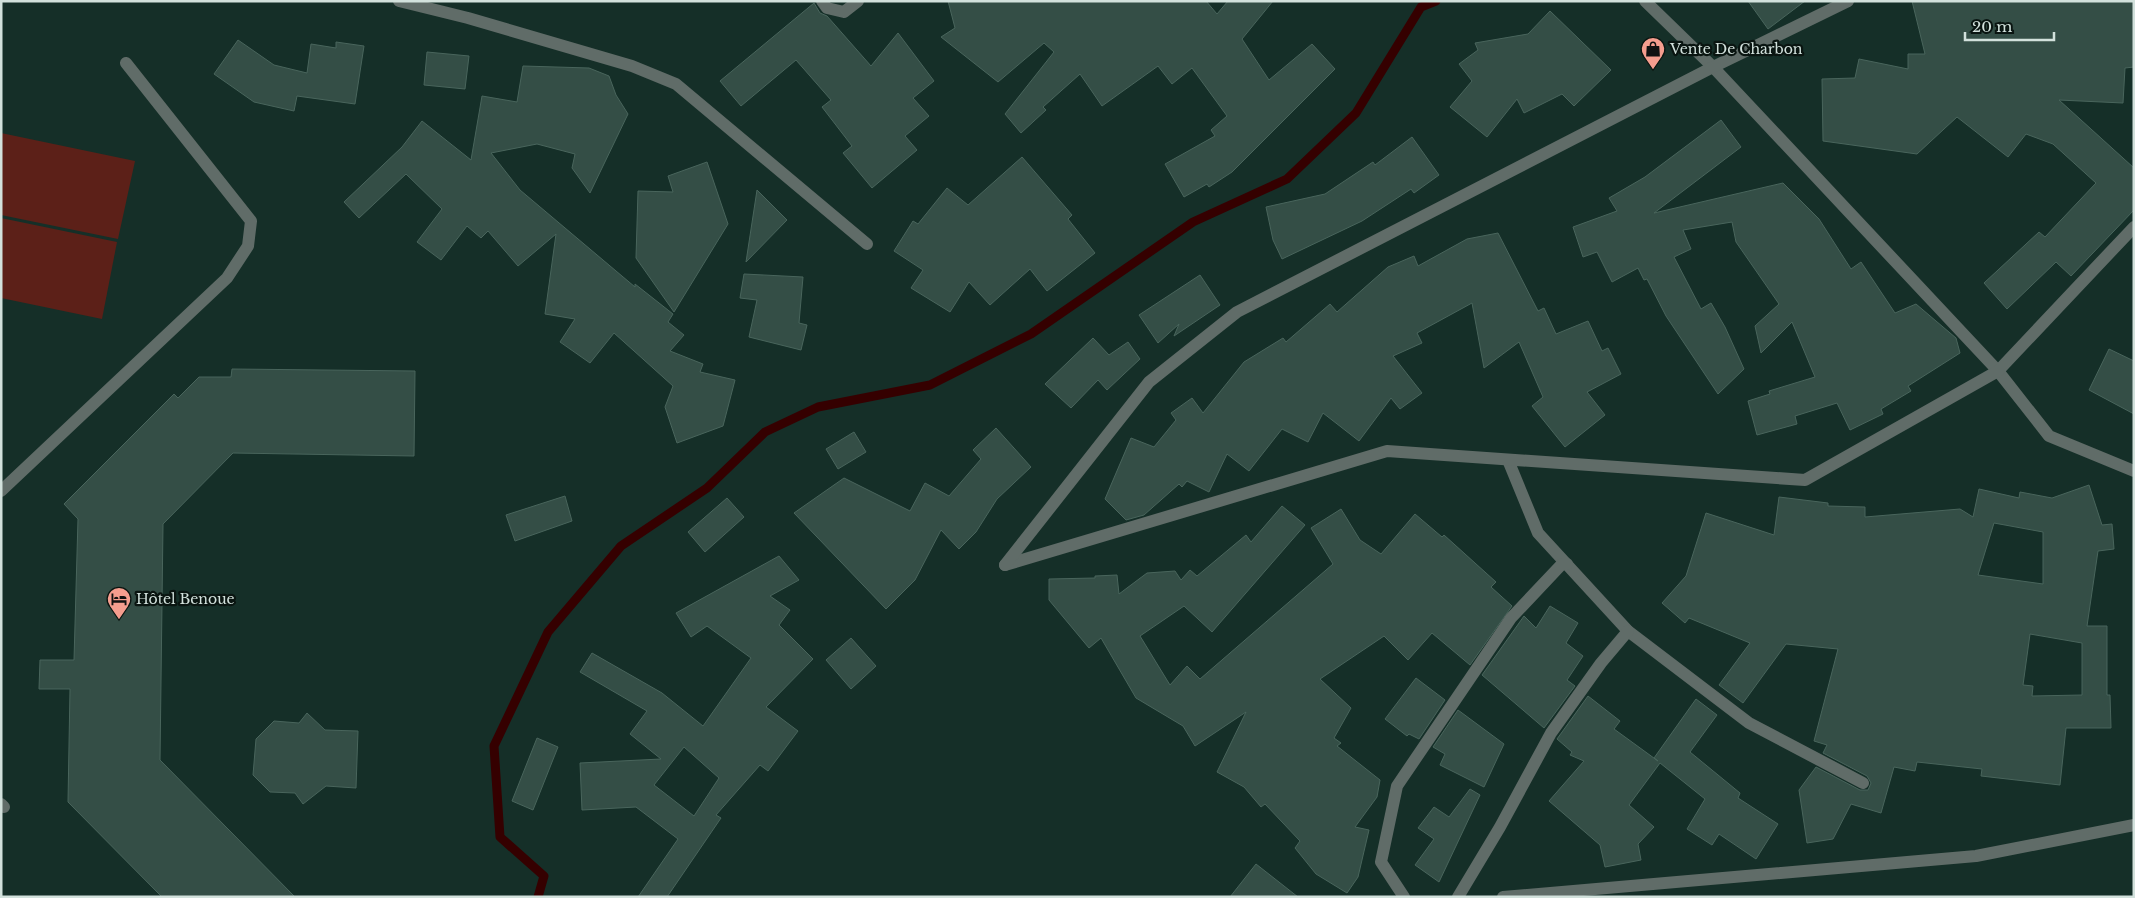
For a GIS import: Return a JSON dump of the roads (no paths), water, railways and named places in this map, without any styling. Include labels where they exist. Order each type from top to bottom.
[{"type":"street","points":[[400,1],[468,18],[632,66],[676,84],[867,244]]},
{"type":"street","points":[[822,1],[826,8],[844,12],[858,1]]},
{"type":"street","points":[[1645,1],[1713,67],[1998,371],[2049,436],[2134,471]]},
{"type":"street","points":[[1848,1],[1713,67],[1238,312],[1149,382],[1006,565],[1387,451],[1806,480],[1998,371],[2134,227]]},
{"type":"street","points":[[1,491],[227,278],[248,246],[251,222],[126,63]]},
{"type":"street","points":[[1508,460],[1538,533],[1628,631],[1749,723],[1863,783]]},
{"type":"street","points":[[1404,897],[1381,862],[1398,786],[1511,618],[1562,564],[1567,564]]},
{"type":"street","points":[[1458,897],[1500,827],[1551,733],[1601,663],[1628,631]]},
{"type":"street","points":[[1503,897],[1976,856],[2134,825]]},
{"type":"waterway","points":[[538,897],[544,876],[500,837],[494,746],[548,632],[621,546],[707,488],[765,432],[818,407],[930,385],[1031,334],[1193,222],[1287,179],[1356,113],[1421,7],[1436,1]]},
{"type":"place","name":"Vente De Charbon","points":[[1653,70]]},
{"type":"place","name":"Hôtel Benoue","points":[[119,620]]}]
